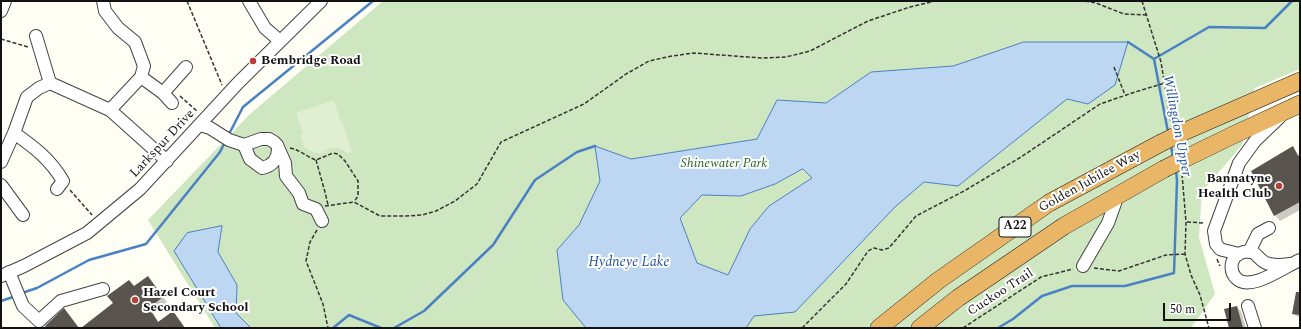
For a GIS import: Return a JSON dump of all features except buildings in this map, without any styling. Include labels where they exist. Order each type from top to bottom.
[{"type":"highway","name":"Golden Jubilee Way","points":[[879,328],[939,280],[1049,203],[1181,133],[1300,81]]},
{"type":"highway","name":"Golden Jubilee Way","points":[[920,328],[958,298],[1064,226],[1164,169],[1293,108]]},
{"type":"street","points":[[1,11],[5,1]]},
{"type":"street","points":[[103,1],[105,11],[118,28],[135,42],[144,66],[141,78],[110,110]]},
{"type":"street","points":[[249,1],[265,28],[280,42]]},
{"type":"street","name":"Larkspur Drive","points":[[5,274],[24,266],[87,232],[140,189],[205,124],[280,42],[322,1]]},
{"type":"street","points":[[36,36],[50,82],[110,110],[167,161]]},
{"type":"street","points":[[163,93],[186,67]]},
{"type":"street","points":[[141,78],[163,93],[172,103]]},
{"type":"street","points":[[1,162],[14,134],[27,97],[50,82]]},
{"type":"street","points":[[1293,108],[1255,141],[1239,163],[1214,231],[1216,244],[1220,249],[1254,253],[1262,261],[1269,264],[1295,262]]},
{"type":"street","points":[[205,124],[230,140],[244,145],[261,139],[268,139],[283,148],[286,176],[299,193],[303,204],[316,209],[322,221]]},
{"type":"street","points":[[14,134],[34,147],[56,170],[60,185]]},
{"type":"street","points":[[244,145],[250,159],[262,168],[275,161],[283,148]]},
{"type":"street","points":[[1,185],[23,215]]},
{"type":"street","points":[[1083,266],[1108,223],[1118,195]]},
{"type":"street","points":[[1269,228],[1258,234],[1244,253],[1233,262],[1232,271],[1236,278],[1244,282],[1252,282],[1274,274],[1295,262]]},
{"type":"street","points":[[5,274],[16,288],[23,306],[37,325],[61,301],[103,289]]},
{"type":"street","points":[[1248,306],[1255,328]]},
{"type":"path","points":[[187,1],[223,87]]},
{"type":"path","points":[[324,206],[354,202],[380,216],[422,215],[436,211],[455,201],[477,184],[500,142],[584,104],[626,74],[650,61],[694,53],[761,58],[786,57],[810,51],[868,21],[910,7],[935,1]]},
{"type":"path","points":[[1085,1],[1096,3],[1124,14],[1147,15]]},
{"type":"path","points":[[1142,1],[1161,62]]},
{"type":"path","points":[[1,39],[40,49]]},
{"type":"path","points":[[1114,67],[1125,95]]},
{"type":"path","points":[[802,328],[846,284],[868,251],[874,248],[882,250],[889,248],[916,216],[964,191],[1021,157],[1100,104],[1165,83]]},
{"type":"path","points":[[172,103],[180,95],[205,124]]},
{"type":"path","points":[[283,148],[296,149],[316,160],[333,153],[338,154],[345,161],[358,181],[358,196],[354,202]]},
{"type":"path","points":[[316,160],[326,192],[328,205]]},
{"type":"path","points":[[60,185],[99,223]]},
{"type":"path","points":[[322,221],[310,242],[306,261],[323,304],[328,328]]},
{"type":"path","points":[[1205,223],[1186,222],[1185,254],[1191,275],[1200,296],[1209,328]]},
{"type":"path","name":"Cuckoo Trail","points":[[963,328],[1041,277],[1083,266],[1120,271],[1166,255],[1185,254]]},
{"type":"green space","name":"Shinewater Park","points":[[383,1],[1300,1],[1300,69],[1255,88],[1242,145],[1202,192],[1199,237],[1215,294],[1191,328],[215,328],[148,220],[250,114]]},
{"type":"green space","points":[[334,100],[340,121],[326,126],[342,121],[352,152],[347,153],[337,148],[329,148],[319,153],[312,152],[304,147],[300,135],[303,134],[296,113]]},
{"type":"water","name":"Hydneye Lake","points":[[1024,42],[1128,42],[1115,85],[1088,104],[1067,99],[958,186],[924,182],[895,207],[795,312],[754,316],[746,328],[586,328],[563,300],[557,250],[579,225],[600,181],[595,146],[631,159],[757,139],[777,100],[826,103],[871,72],[953,66]],"holes":[[[803,169],[812,178],[769,206],[750,229],[728,275],[697,263],[680,218],[702,195],[741,196],[775,184]]]},
{"type":"water","points":[[222,226],[218,252],[237,285],[236,313],[251,328],[221,328],[174,251],[187,233]]},
{"type":"waterway","points":[[228,136],[243,107],[373,1]]},
{"type":"waterway","points":[[1154,59],[1209,27],[1265,28],[1292,1]]},
{"type":"waterway","points":[[1128,42],[1154,59]]},
{"type":"waterway","name":"Willingdon Upper","points":[[1154,59],[1168,132]]},
{"type":"waterway","points":[[22,293],[37,288],[89,260],[146,244],[220,152],[225,142]]},
{"type":"waterway","name":"Willingdon Upper","points":[[1171,145],[1173,158]]},
{"type":"waterway","points":[[394,328],[424,311],[493,245],[535,180],[577,152],[595,146]]},
{"type":"waterway","name":"Willingdon Upper","points":[[998,328],[1013,319],[1042,296],[1072,286],[1125,286],[1174,273],[1176,171]]},
{"type":"waterway","points":[[1,301],[16,296]]},
{"type":"waterway","points":[[333,328],[349,315],[381,328]]},
{"type":"place","name":"Bembridge Road","points":[[253,61]]},
{"type":"place","name":"Bannatyne Health Club","points":[[1279,186]]},
{"type":"place","name":"Hazel Court Secondary School","points":[[135,300]]}]
